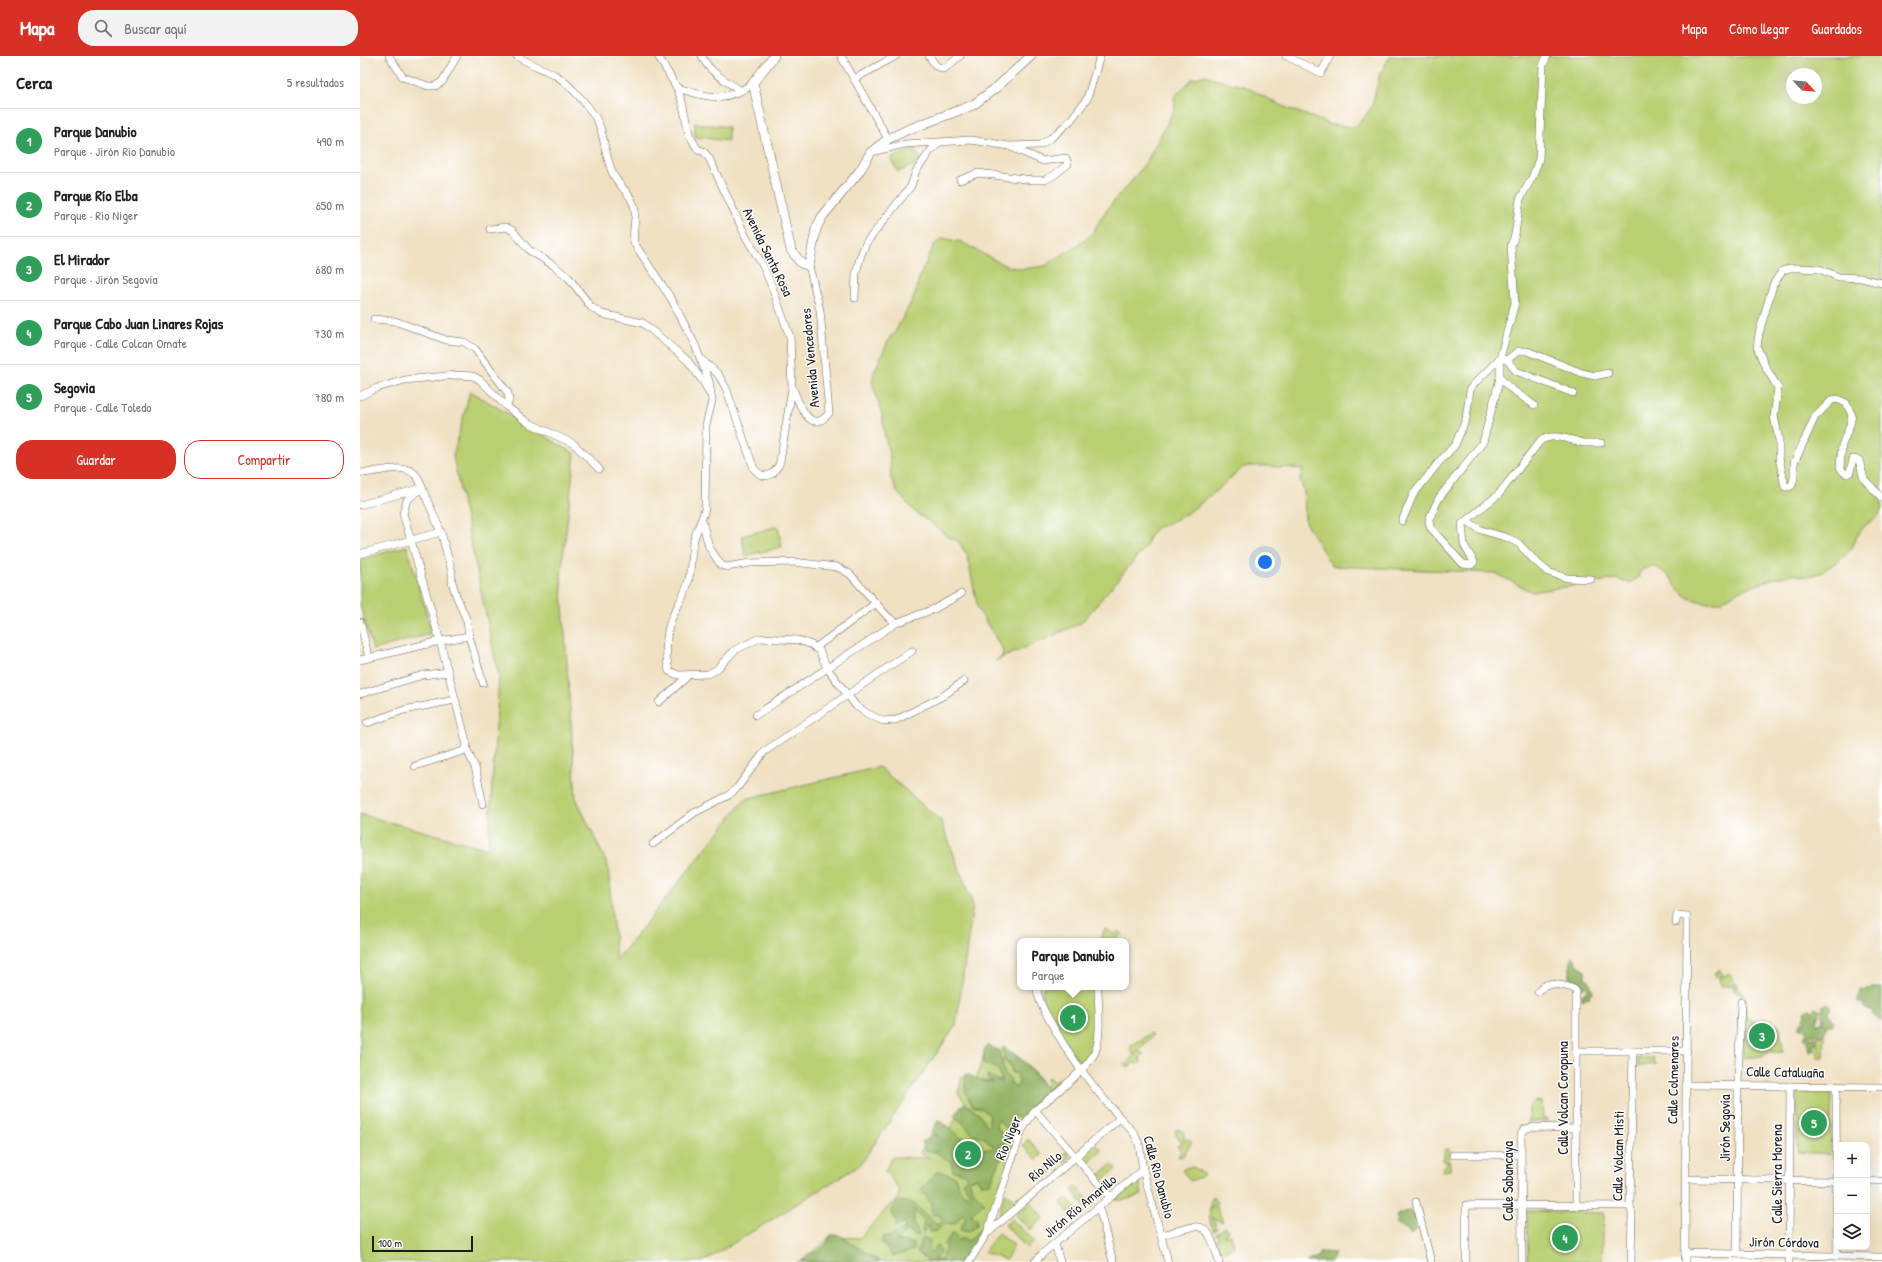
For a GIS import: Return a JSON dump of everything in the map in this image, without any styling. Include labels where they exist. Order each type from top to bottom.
[{"type":"street","points":[[389,56],[403,77],[428,86],[435,86],[442,82],[457,56]]},
{"type":"street","points":[[517,56],[530,64],[555,75],[567,84],[596,120],[612,172],[618,185],[631,197],[635,209],[632,234],[634,243],[672,300],[710,381],[712,401],[706,425],[706,502],[702,521],[693,542],[692,566],[687,586],[671,620],[665,653],[669,671],[678,675],[708,674],[716,670],[735,650],[760,638],[798,640],[819,650],[827,668],[856,706],[883,721],[896,720],[943,696],[964,681]]},
{"type":"street","name":"Avenida Santa Rosa","points":[[658,56],[678,88],[689,134],[698,150],[703,152],[709,158],[746,237],[763,266],[782,310],[790,337],[792,388],[784,446],[779,465],[773,473],[767,476],[761,475],[754,469],[726,388],[718,374],[701,359]]},
{"type":"street","points":[[702,56],[705,64],[711,71],[741,91]]},
{"type":"street","points":[[678,88],[715,98],[726,97],[741,91],[753,83],[774,56]]},
{"type":"street","points":[[841,56],[888,139]]},
{"type":"street","points":[[854,79],[896,56]]},
{"type":"street","points":[[929,56],[936,66],[944,69],[960,56]]},
{"type":"street","points":[[753,83],[791,250],[801,263],[809,266],[816,229],[822,217],[859,172],[869,155],[888,139],[907,130],[973,105],[997,87],[1031,56]]},
{"type":"street","points":[[869,155],[905,144],[972,140],[1009,146],[1040,145],[1070,122],[1087,99],[1100,56]]},
{"type":"street","points":[[1286,56],[1321,73],[1330,56]]},
{"type":"street","points":[[1547,56],[1543,65],[1539,159],[1532,178],[1520,198],[1515,235],[1511,246],[1515,303],[1500,378],[1483,442],[1439,498],[1428,523],[1436,536],[1463,564],[1469,566],[1474,562],[1464,545],[1462,524],[1499,494],[1540,441],[1547,436],[1587,443],[1601,443]]},
{"type":"street","points":[[855,298],[856,273],[866,243],[911,186],[916,171],[931,150],[939,143]]},
{"type":"street","points":[[960,180],[978,173],[1033,180],[1045,180],[1053,176],[1068,164],[1066,158],[1043,161],[1009,146]]},
{"type":"street","points":[[490,229],[506,227],[513,231],[529,250],[553,265],[569,278],[591,307],[602,314],[643,323],[688,361],[704,383],[712,401]]},
{"type":"street","name":"Avenida Vencedores","points":[[792,388],[804,414],[810,419],[817,421],[825,418],[829,413],[820,310],[809,266]]},
{"type":"street","points":[[1882,283],[1861,278],[1840,277],[1819,270],[1790,268],[1782,271],[1777,277],[1770,291],[1759,333],[1757,347],[1765,366],[1778,388],[1774,416],[1779,458],[1785,487],[1792,485],[1794,478],[1794,463],[1815,417],[1832,400],[1837,399],[1846,403],[1852,415],[1850,425],[1842,445],[1840,467],[1842,471],[1847,474],[1850,472],[1853,459],[1859,460],[1864,479],[1882,498]]},
{"type":"street","points":[[374,319],[395,321],[436,337],[464,342],[475,349],[508,393],[510,400],[506,406]]},
{"type":"street","points":[[1402,521],[1413,495],[1439,462],[1455,445],[1466,419],[1470,390],[1472,386],[1503,359],[1518,351],[1527,351],[1582,373],[1595,376],[1608,374]]},
{"type":"street","points":[[1503,359],[1516,370],[1573,393]]},
{"type":"street","points":[[360,396],[377,388],[405,380],[455,375],[472,376],[480,380],[506,406],[527,422],[574,444],[599,469]]},
{"type":"street","points":[[1500,378],[1510,388],[1534,404]]},
{"type":"street","points":[[360,473],[402,468],[418,475],[441,532],[452,572],[452,582],[467,621],[469,636],[484,683]]},
{"type":"street","points":[[360,505],[422,488]]},
{"type":"street","points":[[422,488],[407,500],[404,505],[403,513],[440,641],[454,700],[467,745],[466,748],[475,767],[483,804]]},
{"type":"street","points":[[702,521],[709,547],[721,565],[727,567],[750,563],[793,562],[837,567],[850,574],[887,616],[896,623]]},
{"type":"street","points":[[1466,521],[1481,530],[1508,538],[1518,543],[1534,561],[1548,572],[1568,578],[1591,579]]},
{"type":"street","points":[[360,554],[441,532]]},
{"type":"street","points":[[756,715],[796,687],[896,623],[934,609],[961,594]]},
{"type":"street","points":[[815,648],[876,603]]},
{"type":"street","points":[[360,622],[369,658]]},
{"type":"street","points":[[360,660],[440,641],[469,636]]},
{"type":"street","points":[[653,844],[694,813],[729,795],[737,788],[765,751],[848,696],[912,651]]},
{"type":"street","points":[[360,694],[423,675],[448,672]]},
{"type":"street","points":[[659,702],[689,675]]},
{"type":"street","points":[[367,723],[404,710],[454,700]]},
{"type":"street","points":[[415,766],[463,751],[466,748]]},
{"type":"street","name":"Calle Colmenares","points":[[1676,922],[1677,915],[1686,916],[1687,1085],[1685,1262]]},
{"type":"street","name":"Calle Volcan Coropuna","points":[[1538,992],[1547,985],[1570,986],[1576,991],[1576,1204]]},
{"type":"street","name":"Calle Rio Danubio","points":[[1037,990],[1046,1014],[1062,1044],[1080,1070],[1134,1133],[1139,1144],[1143,1170],[1162,1235],[1168,1262]]},
{"type":"street","name":"Rio Niger","points":[[987,1233],[1022,1130],[1035,1110],[1091,1060],[1095,1052],[1098,1040],[1098,990]]},
{"type":"street","name":"Jirón Segovia","points":[[1737,1254],[1738,1084],[1741,1002]]},
{"type":"street","points":[[1576,1051],[1686,1051]]},
{"type":"street","name":"Calle Volcan Misti","points":[[1631,1262],[1632,1214],[1630,1206],[1633,1051]]},
{"type":"street","name":"Calle Cataluaña","points":[[1687,1085],[1738,1084],[1882,1087]]},
{"type":"street","name":"Calle Sierra Morena","points":[[1789,1258],[1790,1086]]},
{"type":"street","points":[[1836,1086],[1837,1178]]},
{"type":"street","points":[[1035,1110],[1110,1197]]},
{"type":"street","name":"Rio Nilo","points":[[987,1233],[1120,1118]]},
{"type":"street","name":"Calle Sabancaya","points":[[1522,1262],[1521,1134],[1525,1129],[1532,1127],[1576,1128]]},
{"type":"street","points":[[1452,1155],[1520,1155]]},
{"type":"street","name":"Jirón Río Amarillo","points":[[1035,1262],[1042,1254],[1143,1170]]},
{"type":"street","points":[[1686,1179],[1834,1181]]},
{"type":"street","points":[[1870,1181],[1882,1181]]},
{"type":"street","points":[[1416,1202],[1431,1262]]},
{"type":"street","points":[[1466,1262],[1466,1205],[1576,1204],[1630,1206]]},
{"type":"street","points":[[1099,1207],[1113,1262]]},
{"type":"street","points":[[1837,1214],[1837,1256]]},
{"type":"street","points":[[1162,1235],[1195,1226],[1201,1227],[1211,1235],[1219,1262]]},
{"type":"street","points":[[969,1262],[987,1233]]},
{"type":"street","points":[[1055,1244],[1060,1262]]},
{"type":"street","name":"Jirón Córdova","points":[[1685,1253],[1737,1254],[1789,1258],[1837,1256],[1882,1257]]},
{"type":"green space","points":[[1391,56],[1882,56],[1882,509],[1878,516],[1862,528],[1849,551],[1841,559],[1820,573],[1807,577],[1793,574],[1772,579],[1739,591],[1720,602],[1702,602],[1688,598],[1677,588],[1670,577],[1660,569],[1652,566],[1640,571],[1638,578],[1630,583],[1616,579],[1532,592],[1495,573],[1332,566],[1308,527],[1305,519],[1304,492],[1300,479],[1303,469],[1248,466],[1242,468],[1191,511],[1156,528],[1149,537],[1147,545],[1081,623],[995,661],[1002,657],[1003,650],[978,609],[967,555],[958,541],[948,537],[915,512],[897,492],[891,478],[890,457],[885,437],[882,414],[872,382],[874,372],[890,337],[895,332],[915,295],[919,278],[934,245],[943,238],[961,242],[1006,266],[1023,269],[1045,266],[1085,240],[1093,232],[1103,215],[1147,161],[1175,108],[1174,97],[1192,79],[1206,75],[1214,79],[1244,86],[1282,106],[1332,125],[1354,127],[1364,118],[1372,106],[1380,73]]},
{"type":"green space","points":[[695,123],[728,127],[728,141],[695,137]]},
{"type":"green space","points":[[915,149],[921,162],[898,172],[891,158]]},
{"type":"green space","points":[[470,391],[575,454],[561,575],[576,798],[608,866],[616,961],[745,799],[879,767],[941,821],[973,905],[956,1025],[860,1165],[703,1262],[360,1262],[360,814],[488,849],[499,678],[453,456]]},
{"type":"green space","points":[[778,526],[782,547],[745,556],[742,536]]},
{"type":"green space","points":[[407,546],[432,633],[373,650],[360,605],[360,560]]},
{"type":"green space","points":[[1105,929],[1115,934],[1118,931],[1123,934],[1116,938],[1100,938]]},
{"type":"green space","points":[[1573,956],[1578,965],[1585,971],[1585,978],[1589,980],[1593,992],[1590,993],[1589,998],[1587,997],[1582,1001],[1581,996],[1588,989],[1585,986],[1583,989],[1570,981],[1570,961]]},
{"type":"green space","points":[[1719,969],[1722,973],[1722,977],[1729,973],[1734,980],[1733,981],[1739,986],[1720,986],[1719,977],[1714,976],[1715,972],[1718,972]]},
{"type":"green space","points":[[1733,988],[1738,988],[1745,997],[1746,1007],[1745,1015],[1743,1016],[1742,997],[1739,992],[1734,991]]},
{"type":"green space","points":[[1871,988],[1882,988],[1882,1022],[1872,1014],[1873,1011],[1864,1008],[1864,1004],[1858,1002],[1860,989],[1864,990]]},
{"type":"green space","points":[[1043,990],[1095,990],[1093,1049],[1081,1063],[1069,1050],[1042,999]]},
{"type":"green space","points":[[1827,1003],[1831,1008],[1827,1013],[1834,1021],[1832,1025],[1827,1025],[1824,1035],[1814,1035],[1808,1037],[1810,1039],[1815,1037],[1816,1039],[1816,1044],[1813,1046],[1815,1050],[1809,1052],[1807,1041],[1804,1038],[1807,1032],[1803,1028],[1799,1028],[1802,1021],[1805,1023],[1805,1011],[1810,1009],[1813,1011],[1816,1008],[1819,1010],[1820,1013],[1816,1022],[1818,1026],[1819,1023],[1823,1023],[1822,1019],[1825,1020],[1821,1015],[1823,1013],[1821,1010],[1824,1008],[1822,1006]]},
{"type":"green space","points":[[1745,1015],[1751,1020],[1763,1025],[1776,1025],[1780,1028],[1783,1052],[1769,1052],[1763,1056],[1743,1058]]},
{"type":"green space","points":[[1151,1033],[1153,1036],[1133,1055],[1130,1049],[1131,1046]]},
{"type":"green space","points":[[1825,1036],[1824,1057],[1817,1057],[1817,1037]]},
{"type":"green space","points":[[987,1045],[999,1051],[1005,1075],[1011,1079],[1009,1084],[1012,1083],[1016,1088],[1019,1083],[1017,1073],[1012,1073],[1010,1064],[1004,1061],[1004,1047],[1029,1068],[1049,1093],[1031,1106],[1022,1119],[1015,1116],[1011,1127],[1006,1128],[998,1120],[996,1126],[1003,1135],[1007,1134],[1006,1144],[1000,1145],[997,1150],[1001,1157],[991,1183],[981,1184],[977,1178],[969,1180],[973,1190],[984,1203],[970,1216],[977,1218],[977,1225],[968,1232],[960,1230],[966,1217],[962,1214],[955,1224],[944,1224],[935,1232],[930,1232],[929,1225],[925,1232],[922,1233],[924,1222],[914,1209],[914,1223],[919,1235],[914,1236],[908,1230],[896,1241],[912,1243],[914,1250],[893,1256],[882,1243],[883,1237],[889,1237],[905,1228],[904,1222],[895,1227],[896,1222],[891,1210],[899,1201],[913,1203],[937,1225],[943,1220],[938,1214],[933,1215],[931,1210],[932,1204],[921,1190],[938,1170],[955,1177],[960,1189],[966,1196],[970,1193],[963,1183],[968,1177],[963,1173],[953,1171],[951,1162],[936,1152],[925,1150],[922,1141],[930,1139],[933,1134],[939,1136],[932,1131],[938,1121],[953,1130],[961,1138],[974,1143],[979,1149],[993,1149],[993,1145],[988,1143],[987,1139],[971,1133],[964,1124],[954,1116],[964,1103],[979,1113],[987,1126],[990,1123],[988,1121],[990,1117],[983,1109],[973,1106],[966,1094],[965,1087],[966,1074],[983,1081],[994,1082],[987,1078],[987,1075],[1002,1082],[998,1069],[983,1063],[984,1051]]},
{"type":"green space","points":[[1004,1047],[1030,1067],[1049,1093],[1033,1107],[1022,1122],[983,1231],[963,1262],[799,1262],[819,1247],[829,1237],[860,1238],[889,1206],[896,1202],[900,1190],[885,1171],[892,1157],[930,1158],[920,1152],[938,1121],[951,1128],[960,1110],[968,1106],[958,1093],[962,1077],[976,1080],[985,1050],[996,1055]]},
{"type":"green space","points":[[1139,1051],[1144,1054],[1140,1058],[1141,1062],[1138,1065],[1134,1063],[1128,1067],[1124,1065]]},
{"type":"green space","points":[[1638,1058],[1654,1058],[1653,1061],[1657,1064],[1638,1066]]},
{"type":"green space","points":[[1049,1077],[1054,1082],[1058,1078],[1060,1080],[1054,1084],[1056,1087],[1050,1092],[1045,1086],[1049,1083],[1045,1080]]},
{"type":"green space","points":[[1797,1093],[1832,1094],[1830,1154],[1797,1152]]},
{"type":"green space","points":[[1535,1101],[1542,1102],[1543,1119],[1547,1118],[1547,1121],[1529,1122],[1529,1107]]},
{"type":"green space","points":[[1177,1129],[1183,1131],[1185,1141],[1189,1139],[1192,1142],[1183,1156],[1178,1157],[1181,1151],[1177,1146],[1183,1143],[1175,1133]]},
{"type":"green space","points":[[1028,1139],[1042,1155],[1036,1159],[1023,1145]]},
{"type":"green space","points":[[1097,1145],[1102,1151],[1086,1165],[1080,1159]]},
{"type":"green space","points":[[1445,1149],[1449,1149],[1450,1153],[1448,1160],[1450,1159],[1450,1170],[1442,1171],[1448,1161],[1443,1161]]},
{"type":"green space","points":[[1067,1151],[1069,1158],[1065,1163],[1063,1157],[1053,1166],[1055,1168],[1046,1177],[1045,1171]]},
{"type":"green space","points":[[1112,1164],[1116,1169],[1101,1182],[1097,1177]]},
{"type":"green space","points":[[1188,1167],[1193,1167],[1204,1174],[1201,1177],[1190,1181],[1182,1170]]},
{"type":"green space","points":[[1139,1180],[1142,1195],[1124,1200],[1115,1200]]},
{"type":"green space","points":[[1076,1187],[1092,1203],[1086,1209],[1072,1190]]},
{"type":"green space","points":[[1005,1193],[1014,1199],[1019,1196],[1020,1200],[1015,1204],[1015,1208],[1006,1214],[999,1215]]},
{"type":"green space","points":[[1213,1196],[1217,1203],[1211,1207],[1211,1209],[1216,1206],[1223,1222],[1212,1218],[1216,1224],[1214,1223],[1217,1230],[1214,1229],[1214,1232],[1209,1214]]},
{"type":"green space","points":[[1067,1198],[1080,1213],[1074,1218],[1061,1203]]},
{"type":"green space","points":[[1030,1202],[1043,1218],[1030,1230],[1016,1215]]},
{"type":"green space","points":[[1410,1211],[1416,1219],[1413,1223],[1416,1229],[1411,1235],[1408,1230],[1395,1223],[1398,1220],[1396,1216],[1400,1213],[1404,1214],[1403,1212]]},
{"type":"green space","points":[[1527,1211],[1604,1213],[1602,1262],[1528,1262]]},
{"type":"green space","points":[[1012,1219],[1034,1241],[1027,1248],[1005,1225]]},
{"type":"green space","points":[[1225,1227],[1229,1230],[1223,1236],[1231,1234],[1234,1247],[1224,1251],[1219,1248],[1216,1239],[1219,1238],[1216,1234]]},
{"type":"green space","points":[[981,1229],[983,1231],[964,1262],[927,1262],[927,1260],[917,1252],[923,1237],[930,1241],[929,1250],[931,1253],[937,1245],[941,1251],[934,1260],[941,1260],[946,1247],[944,1245],[953,1232],[958,1240],[964,1238],[968,1241]]},
{"type":"green space","points":[[998,1233],[1014,1245],[1006,1260],[984,1252]]},
{"type":"green space","points":[[831,1235],[839,1235],[880,1262],[797,1262],[804,1260],[808,1254],[817,1252],[823,1248],[828,1243]]},
{"type":"green space","points":[[1320,1252],[1335,1253],[1330,1262],[1306,1262],[1317,1257],[1318,1258]]},
{"type":"place","name":"Parque Danubio","points":[[1073,1018]]},
{"type":"place","name":"El Mirador","points":[[1762,1036]]},
{"type":"place","name":"Segovia","points":[[1814,1123]]},
{"type":"place","name":"Parque Río Elba","points":[[968,1154]]},
{"type":"place","name":"Parque Cabo Juan Linares Rojas","points":[[1565,1238]]}]
